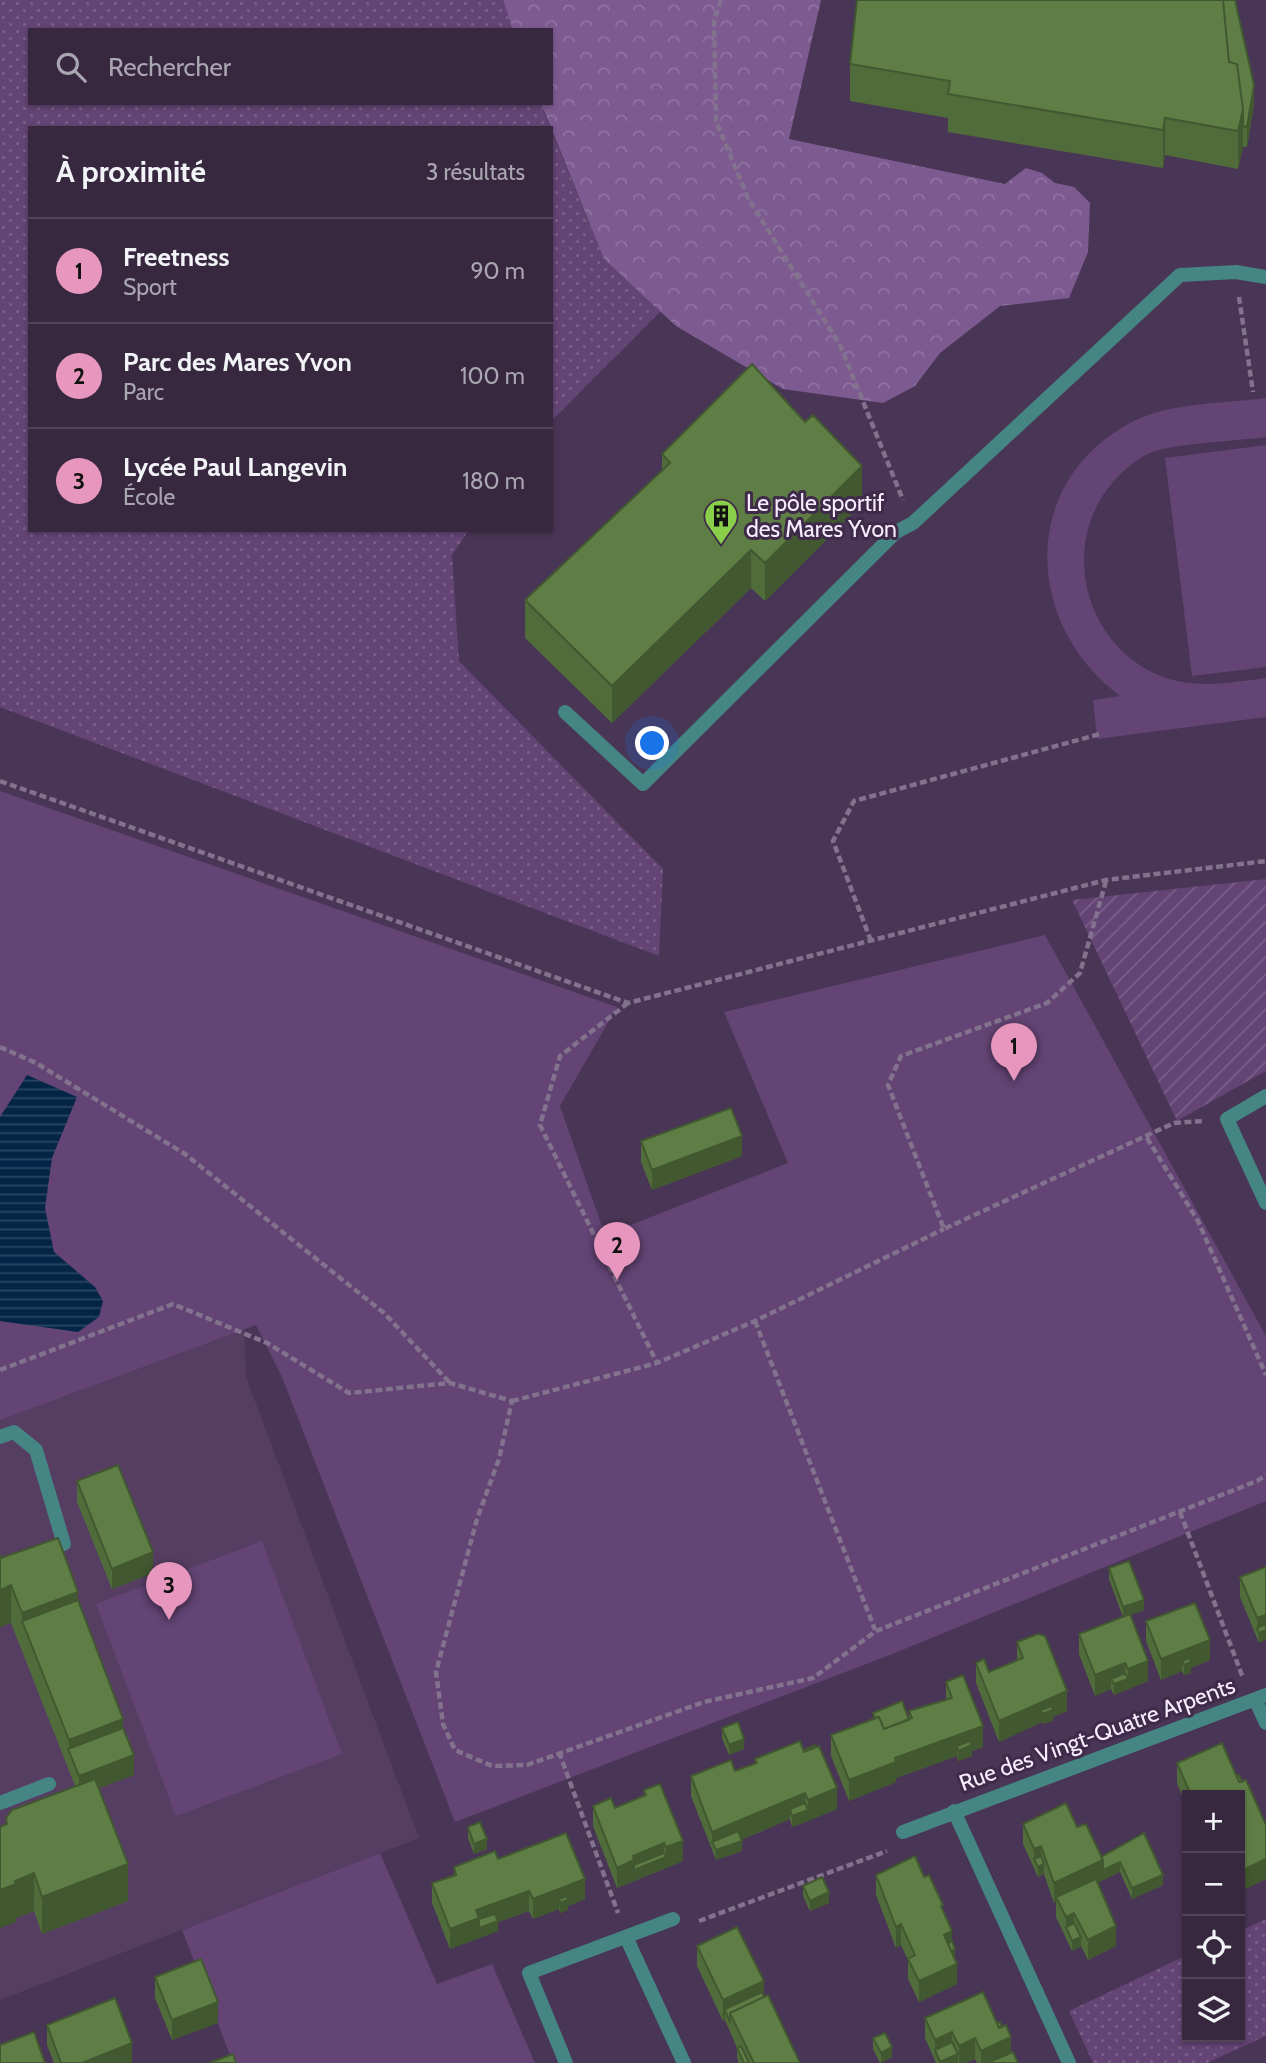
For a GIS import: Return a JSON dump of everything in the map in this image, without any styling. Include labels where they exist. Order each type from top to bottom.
[{"type":"street","points":[[565,712],[643,783],[896,532],[913,523],[1180,275],[1236,272],[1266,277]]},
{"type":"street","points":[[1266,1096],[1227,1119],[1266,1203]]},
{"type":"street","points":[[0,1437],[14,1432],[36,1450],[64,1544]]},
{"type":"street","name":"Rue des Vingt-Quatre Arpents","points":[[903,1832],[1260,1697],[1266,1723]]},
{"type":"street","points":[[0,1803],[49,1784]]},
{"type":"street","name":"Rue des Vingt-Quatre Arpents","points":[[954,1811],[1069,2063]]},
{"type":"street","points":[[566,2063],[529,1973],[673,1919]]},
{"type":"street","points":[[626,1937],[684,2063]]},
{"type":"path","points":[[721,0],[715,20],[716,121],[748,198],[839,345],[913,523]]},
{"type":"path","points":[[1236,272],[1254,392]]},
{"type":"path","points":[[871,941],[833,841],[855,801],[1100,734]]},
{"type":"path","points":[[0,780],[628,1003]]},
{"type":"path","points":[[657,1363],[540,1125],[560,1056],[628,1003],[1106,880],[1266,861]]},
{"type":"path","points":[[943,1229],[888,1085],[901,1056],[1047,1003],[1080,973],[1106,880]]},
{"type":"path","points":[[0,1047],[36,1063],[185,1154],[384,1313],[450,1383]]},
{"type":"path","points":[[0,1370],[173,1304],[267,1343],[349,1393],[450,1383],[512,1401],[657,1363],[755,1321],[943,1229],[1147,1138],[1174,1123],[1227,1119]]},
{"type":"path","points":[[1147,1138],[1198,1221],[1266,1375]]},
{"type":"path","points":[[755,1321],[876,1631]]},
{"type":"path","points":[[512,1401],[499,1459],[477,1518],[436,1672],[443,1724],[455,1750],[492,1766],[527,1765],[704,1702],[813,1678],[876,1631],[1180,1512],[1266,1475]]},
{"type":"path","points":[[1180,1512],[1243,1678],[1260,1697]]},
{"type":"path","points":[[559,1752],[626,1937]]},
{"type":"path","points":[[673,1919],[699,1921],[796,1885],[892,1848],[903,1832]]},
{"type":"shaded area","points":[[0,0],[503,0],[512,28],[28,28],[28,105],[542,105],[549,126],[28,126],[28,532],[468,532],[452,555],[459,661],[663,869],[659,956],[0,707]]},
{"type":"shaded area","points":[[553,135],[604,259],[661,311],[553,419]]},
{"type":"shaded area","points":[[1266,398],[1266,437],[1160,450],[1145,456],[1125,470],[1113,482],[1096,508],[1086,536],[1084,565],[1089,594],[1099,621],[1116,645],[1138,664],[1166,678],[1191,683],[1216,684],[1266,678],[1266,717],[1097,739],[1093,700],[1120,696],[1088,666],[1065,630],[1051,592],[1047,552],[1054,513],[1070,477],[1098,445],[1150,414],[1200,404]]},
{"type":"shaded area","points":[[1266,445],[1266,667],[1192,676],[1165,458]]},
{"type":"shaded area","points":[[0,791],[617,1007],[560,1106],[605,1235],[788,1163],[724,1012],[1045,935],[1266,1336],[1266,1501],[895,1653],[455,1822],[282,1377],[256,1325],[0,1420]]},
{"type":"shaded area","points":[[1266,879],[1266,1071],[1177,1121],[1072,900]]},
{"type":"shaded area","points":[[243,1304],[246,1377],[419,1838],[0,2000],[0,1403]]},
{"type":"shaded area","points":[[262,1541],[342,1754],[176,1816],[96,1604]]},
{"type":"shaded area","points":[[380,1853],[437,1984],[492,1964],[535,2063],[233,2063],[182,1930]]},
{"type":"shaded area","points":[[1266,1919],[1266,2036],[1207,2063],[1093,2063],[1069,2011],[1182,1957],[1182,2042],[1245,2042],[1245,1929]]},
{"type":"green space","points":[[503,0],[821,0],[789,139],[1005,184],[1026,168],[1042,173],[1055,183],[1074,187],[1090,203],[1088,252],[1069,298],[1000,306],[940,353],[915,386],[883,403],[783,389],[676,326],[604,259],[553,133],[553,126],[550,126],[542,105],[553,105],[553,28],[512,28]]},
{"type":"water","points":[[27,1075],[77,1097],[52,1158],[45,1208],[54,1252],[95,1287],[103,1301],[99,1317],[78,1332],[0,1321],[0,1117]]},
{"type":"building","points":[[857,0],[1223,0],[1229,62],[1237,64],[1243,109],[1238,131],[1165,118],[1163,130],[948,94],[950,81],[850,64]]},
{"type":"building","points":[[1223,0],[1235,0],[1254,85],[1247,127],[1243,126],[1237,64],[1229,62]]},
{"type":"building","name":"Le pôle sportif des Mares Yvon","points":[[752,364],[805,422],[813,415],[862,466],[765,563],[751,550],[612,686],[525,600],[670,463],[662,454]]},
{"type":"building","points":[[731,1108],[742,1136],[652,1170],[641,1141]]},
{"type":"building","points":[[118,1465],[153,1552],[112,1569],[77,1481]]},
{"type":"building","points":[[58,1538],[78,1592],[22,1613],[11,1585],[0,1590],[0,1555],[1,1558]]},
{"type":"building","points":[[1129,1561],[1144,1600],[1123,1607],[1109,1568]]},
{"type":"building","points":[[1266,1567],[1266,1615],[1257,1618],[1240,1577]]},
{"type":"building","points":[[78,1600],[123,1719],[69,1740],[22,1621]]},
{"type":"building","points":[[1195,1603],[1210,1640],[1161,1659],[1146,1621]]},
{"type":"building","points":[[1130,1614],[1148,1661],[1128,1669],[1125,1663],[1095,1675],[1079,1634]]},
{"type":"building","points":[[1266,1624],[1266,1630],[1259,1633],[1257,1628]]},
{"type":"building","points":[[1038,1634],[1045,1636],[1067,1691],[999,1721],[976,1663],[984,1659],[989,1672],[1023,1658],[1017,1642]]},
{"type":"building","points":[[1189,1658],[1191,1662],[1184,1665],[1182,1661]]},
{"type":"building","points":[[1125,1673],[1128,1679],[1114,1684],[1111,1679]]},
{"type":"building","points":[[963,1675],[983,1726],[895,1758],[896,1762],[849,1780],[831,1735],[879,1717],[884,1729],[912,1718],[909,1711],[952,1698],[946,1682]]},
{"type":"building","points":[[902,1701],[909,1720],[884,1729],[879,1717],[875,1718],[873,1713]]},
{"type":"building","points":[[1052,1706],[1053,1710],[1042,1714],[1041,1710]]},
{"type":"building","points":[[738,1722],[744,1739],[729,1745],[722,1728]]},
{"type":"building","points":[[123,1728],[134,1755],[79,1776],[68,1749]]},
{"type":"building","points":[[800,1741],[804,1752],[819,1746],[837,1788],[808,1800],[805,1793],[712,1832],[691,1776],[731,1760],[735,1771],[757,1763],[755,1759]]},
{"type":"building","points":[[970,1741],[972,1745],[958,1751],[957,1746]]},
{"type":"building","points":[[1222,1743],[1239,1782],[1246,1780],[1266,1825],[1266,1859],[1245,1869],[1245,1790],[1189,1790],[1177,1763]]},
{"type":"building","points":[[95,1779],[128,1864],[42,1897],[34,1873],[0,1890],[0,1827],[7,1824],[6,1818],[12,1810]]},
{"type":"building","points":[[660,1784],[683,1841],[666,1847],[664,1843],[633,1856],[634,1860],[617,1868],[593,1806],[611,1798],[615,1808],[646,1795],[644,1790]]},
{"type":"building","points":[[805,1803],[808,1810],[792,1816],[790,1809]]},
{"type":"building","points":[[1066,1803],[1077,1827],[1086,1824],[1103,1860],[1054,1883],[1041,1846],[1034,1849],[1023,1824]]},
{"type":"building","points":[[480,1822],[487,1839],[474,1844],[468,1827]]},
{"type":"building","points":[[738,1831],[742,1841],[716,1850],[712,1842]]},
{"type":"building","points":[[566,1833],[585,1879],[533,1899],[529,1891],[476,1910],[479,1918],[450,1929],[432,1883],[456,1875],[454,1867],[495,1851],[498,1859]]},
{"type":"building","points":[[1144,1833],[1163,1875],[1132,1888],[1120,1862],[1103,1870],[1101,1857]]},
{"type":"building","points":[[664,1853],[666,1857],[634,1870],[634,1865]]},
{"type":"building","points":[[915,1856],[924,1877],[929,1875],[943,1905],[941,1906],[952,1931],[944,1935],[957,1964],[919,1981],[908,1959],[915,1955],[901,1924],[896,1927],[876,1875]]},
{"type":"building","points":[[1041,1856],[1044,1864],[1038,1867],[1034,1859]]},
{"type":"building","points":[[822,1877],[829,1892],[810,1901],[803,1886]]},
{"type":"building","points":[[1096,1879],[1116,1926],[1088,1940],[1074,1913],[1066,1917],[1056,1897]]},
{"type":"building","points":[[567,1896],[568,1900],[560,1903],[559,1899]]},
{"type":"building","points":[[495,1914],[498,1921],[479,1928],[479,1919]]},
{"type":"building","points":[[1074,1923],[1081,1937],[1072,1941],[1066,1927]]},
{"type":"building","points":[[737,1927],[764,1981],[723,2000],[697,1946]]},
{"type":"building","points":[[952,1941],[955,1949],[951,1951],[948,1943]]},
{"type":"building","points":[[201,1959],[218,2002],[172,2020],[155,1977]]},
{"type":"building","points":[[762,1992],[764,1997],[730,2013],[730,2023],[725,2009]]},
{"type":"building","points":[[983,1992],[999,2028],[1006,2025],[1011,2037],[981,2051],[975,2038],[959,2046],[952,2032],[935,2040],[925,2018]]},
{"type":"building","points":[[768,1995],[800,2063],[754,2063],[730,2013]]},
{"type":"building","points":[[115,1998],[132,2043],[82,2063],[61,2063],[47,2025]]},
{"type":"building","points":[[34,2032],[45,2063],[0,2063],[0,2045]]},
{"type":"building","points":[[885,2033],[892,2047],[881,2053],[873,2038]]},
{"type":"building","points":[[952,2042],[958,2054],[940,2062],[935,2050]]},
{"type":"building","points":[[741,2046],[749,2063],[744,2063],[737,2048]]},
{"type":"building","points":[[1013,2052],[1018,2063],[987,2063]]},
{"type":"building","points":[[233,2054],[236,2063],[209,2063]]},
{"type":"place","name":"Le pôle sportif des Mares Yvon","points":[[721,546]]},
{"type":"place","name":"Freetness","points":[[1014,1081]]},
{"type":"place","name":"Parc des Mares Yvon","points":[[617,1280]]},
{"type":"place","name":"Lycée Paul Langevin","points":[[169,1620]]}]
